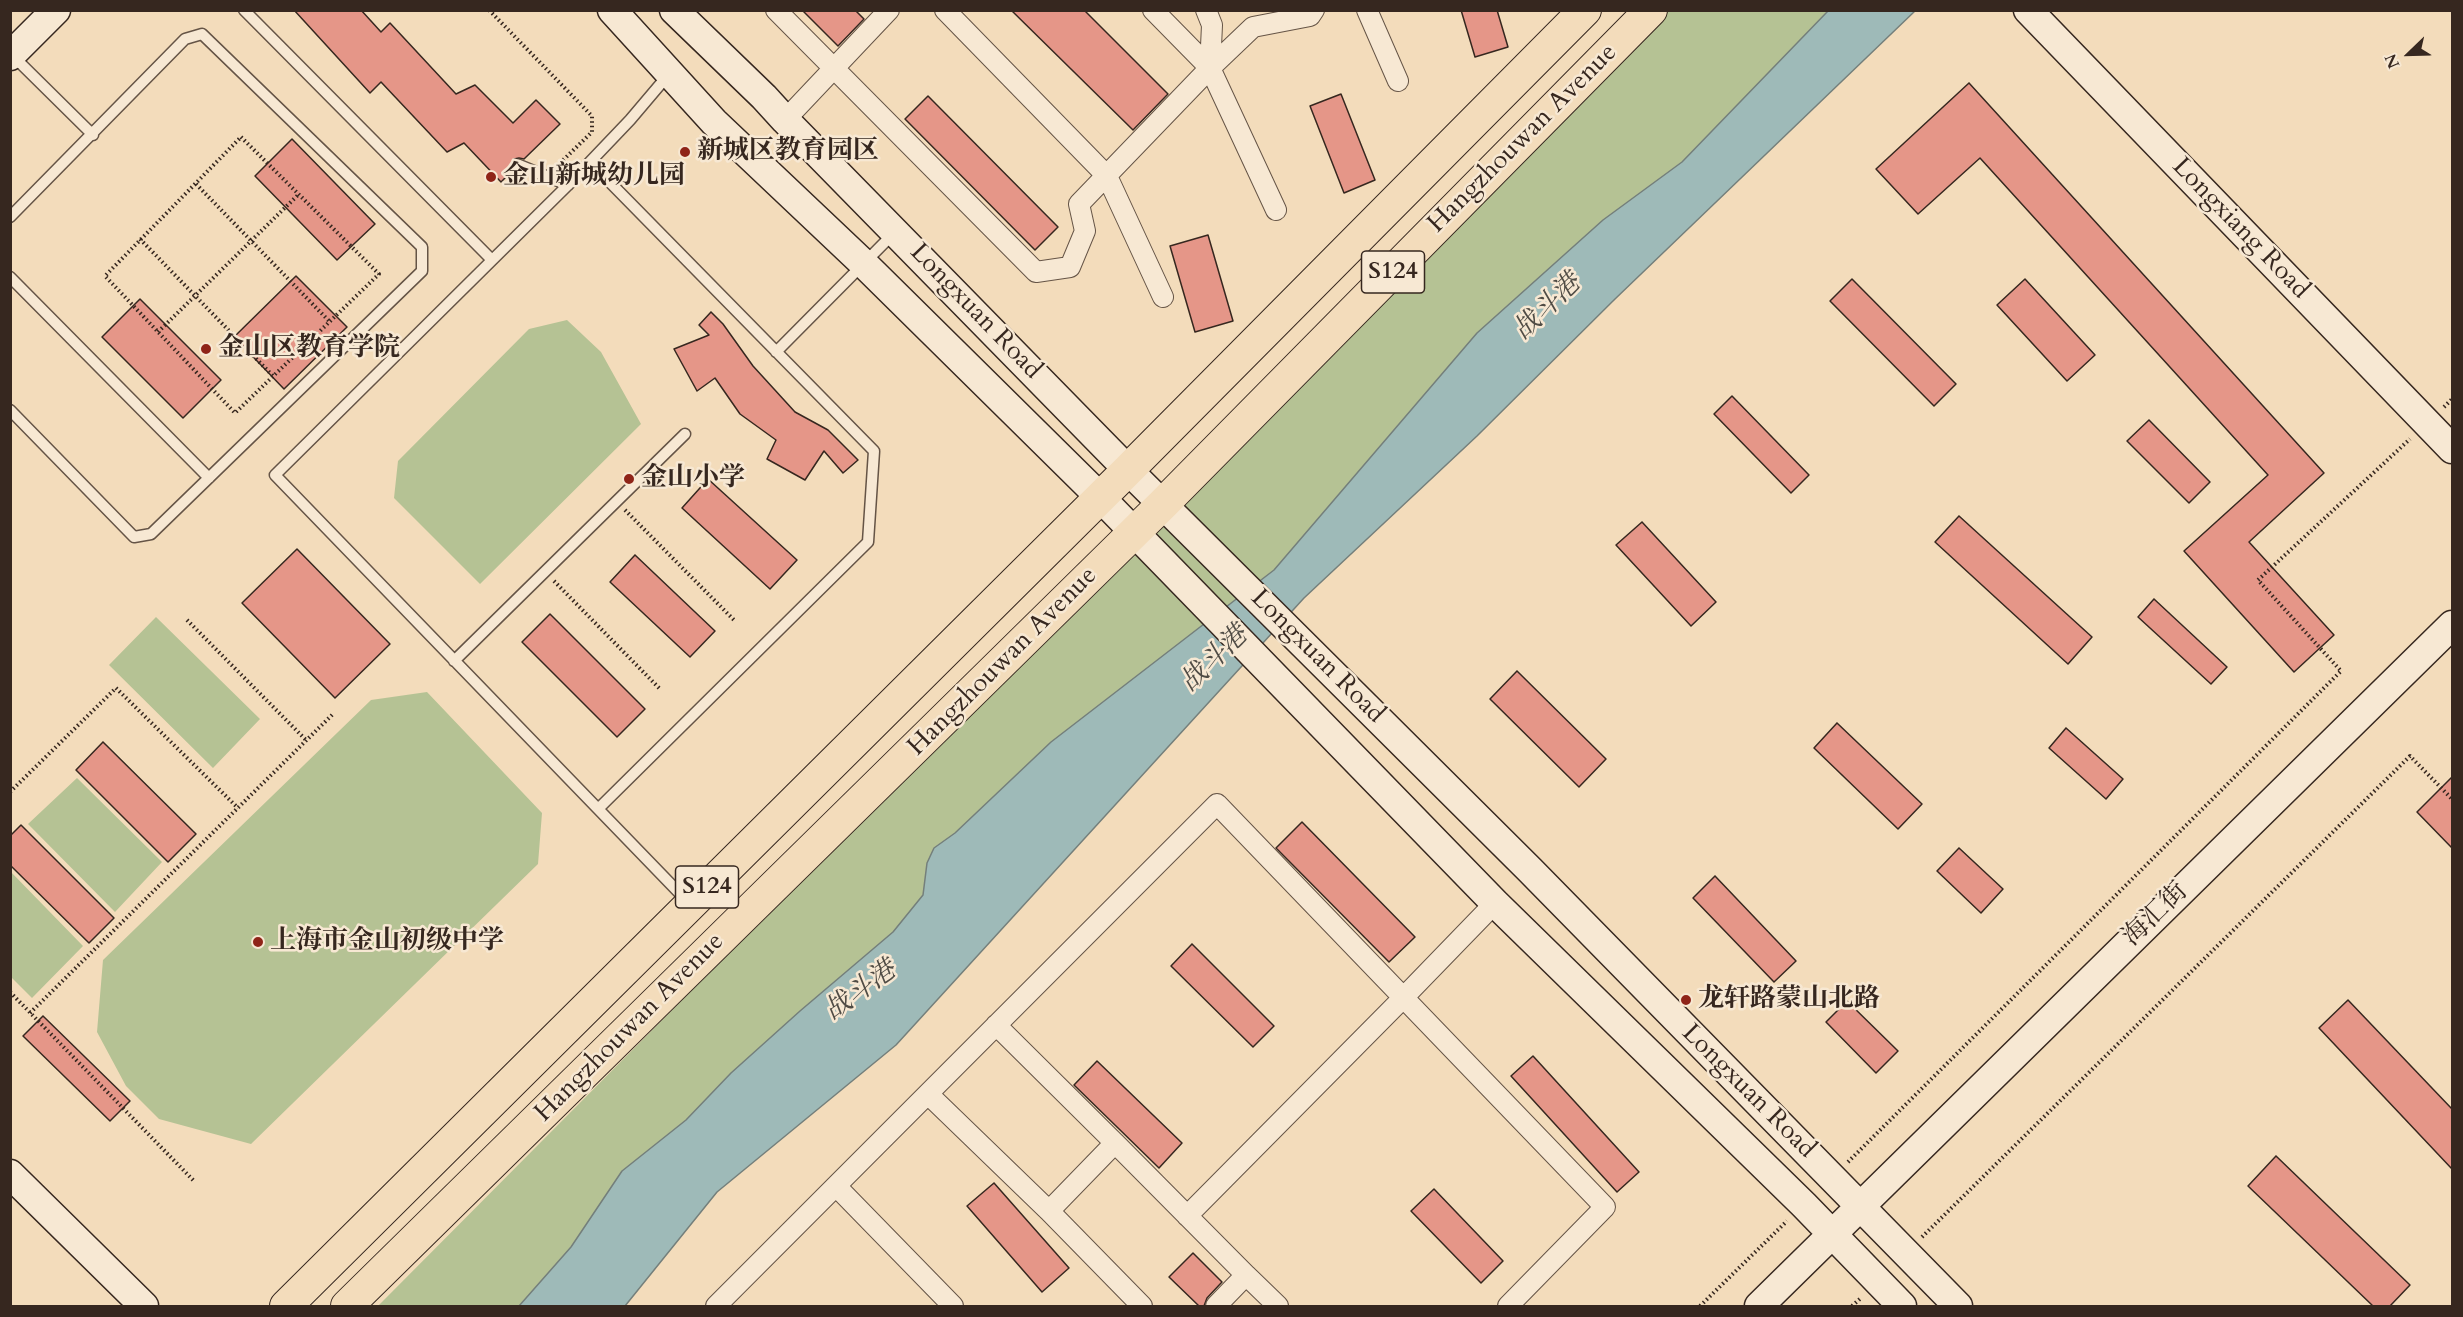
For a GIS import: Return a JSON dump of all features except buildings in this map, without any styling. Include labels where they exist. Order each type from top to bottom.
[{"type":"main road","name":"Hangzhouwan Avenue","points":[[286,1306],[1128,470],[1585,10]]},
{"type":"main road","name":"Hangzhouwan Avenue","points":[[347,1306],[1163,504],[1651,10]]},
{"type":"street","points":[[11,55],[56,10]]},
{"type":"street","points":[[612,10],[714,122],[864,264],[1100,497],[1495,903],[1804,1205],[1902,1306]]},
{"type":"street","name":"Longxuan Road","points":[[674,10],[764,97],[1128,470],[1217,556],[1530,870],[1958,1306]]},
{"type":"street","points":[[776,10],[1036,272],[1070,267],[1085,231],[1079,204],[1252,27],[1310,16],[1314,10]]},
{"type":"street","points":[[785,120],[889,10]]},
{"type":"street","points":[[945,10],[1107,176],[1163,297]]},
{"type":"street","points":[[1153,10],[1210,68],[1276,210]]},
{"type":"street","points":[[1206,10],[1212,25],[1210,68]]},
{"type":"street","points":[[1368,10],[1398,81]]},
{"type":"street","name":"Longxiang Road","points":[[2028,10],[2452,449]]},
{"type":"street","name":"海汇街","points":[[1759,1306],[2452,625]]},
{"type":"street","points":[[716,1306],[1217,804],[1402,999],[1605,1207],[1508,1306]]},
{"type":"street","points":[[1187,1216],[1495,903]]},
{"type":"street","points":[[996,1025],[1278,1306]]},
{"type":"street","points":[[928,1095],[1049,1211],[1142,1306]]},
{"type":"street","points":[[1049,1211],[1115,1143]]},
{"type":"street","points":[[10,1174],[144,1306]]},
{"type":"street","points":[[836,1186],[953,1306]]},
{"type":"street","points":[[1216,1306],[1246,1275]]},
{"type":"lane","points":[[244,10],[492,260]]},
{"type":"lane","points":[[10,217],[185,39],[202,34],[422,247],[422,271],[151,534],[134,537],[10,410]]},
{"type":"lane","points":[[11,55],[93,135]]},
{"type":"lane","points":[[669,74],[630,120],[568,185],[275,475],[690,904]]},
{"type":"lane","points":[[590,162],[874,451],[868,543],[598,809]]},
{"type":"lane","points":[[519,165],[568,185]]},
{"type":"lane","points":[[776,352],[896,231]]},
{"type":"lane","points":[[10,278],[209,478]]},
{"type":"lane","points":[[454,661],[685,434]]},
{"type":"path","points":[[489,10],[592,116],[592,132],[547,176]]},
{"type":"path","points":[[241,137],[299,194],[379,274],[235,413],[105,276],[241,137]]},
{"type":"path","points":[[196,184],[330,322]]},
{"type":"path","points":[[158,332],[299,194]]},
{"type":"path","points":[[140,239],[273,376]]},
{"type":"path","points":[[1832,1178],[2341,671],[2258,580],[2452,399]]},
{"type":"path","points":[[616,501],[734,620]]},
{"type":"path","points":[[545,572],[660,689]]},
{"type":"path","points":[[187,620],[306,740]]},
{"type":"path","points":[[10,792],[116,688],[238,808]]},
{"type":"path","points":[[30,1013],[334,713]]},
{"type":"path","points":[[1906,1253],[2410,756],[2452,799]]},
{"type":"path","points":[[10,992],[194,1181]]},
{"type":"path","points":[[1700,1306],[1804,1205]]},
{"type":"green space","points":[[1665,11],[1833,11],[1278,577],[927,902],[527,1306],[378,1306]]},
{"type":"green space","points":[[567,320],[601,352],[641,424],[480,584],[394,498],[398,461],[529,329]]},
{"type":"green space","points":[[156,617],[260,719],[213,768],[109,665]]},
{"type":"green space","points":[[427,692],[542,813],[538,864],[251,1144],[159,1119],[126,1086],[97,1032],[103,960],[371,700]]},
{"type":"green space","points":[[77,778],[162,862],[115,912],[28,824]]},
{"type":"green space","points":[[10,871],[83,946],[32,998],[11,977]]},
{"type":"water","name":"战斗港","points":[[1828,11],[1915,11],[1615,299],[1477,436],[1304,598],[896,1045],[717,1192],[625,1306],[519,1306],[571,1247],[622,1171],[686,1120],[731,1073],[893,932],[923,895],[927,863],[934,848],[955,833],[1051,742],[1274,570],[1477,333],[1603,220],[1682,162]]},
{"type":"place","name":"新城区教育园区","points":[[685,152]]},
{"type":"place","name":"金山新城幼儿园","points":[[491,177]]},
{"type":"place","name":"金山区教育学院","points":[[206,349]]},
{"type":"place","name":"金山小学","points":[[629,479]]},
{"type":"place","name":"上海市金山初级中学","points":[[258,942]]},
{"type":"place","name":"龙轩路蒙山北路","points":[[1686,1000]]}]
